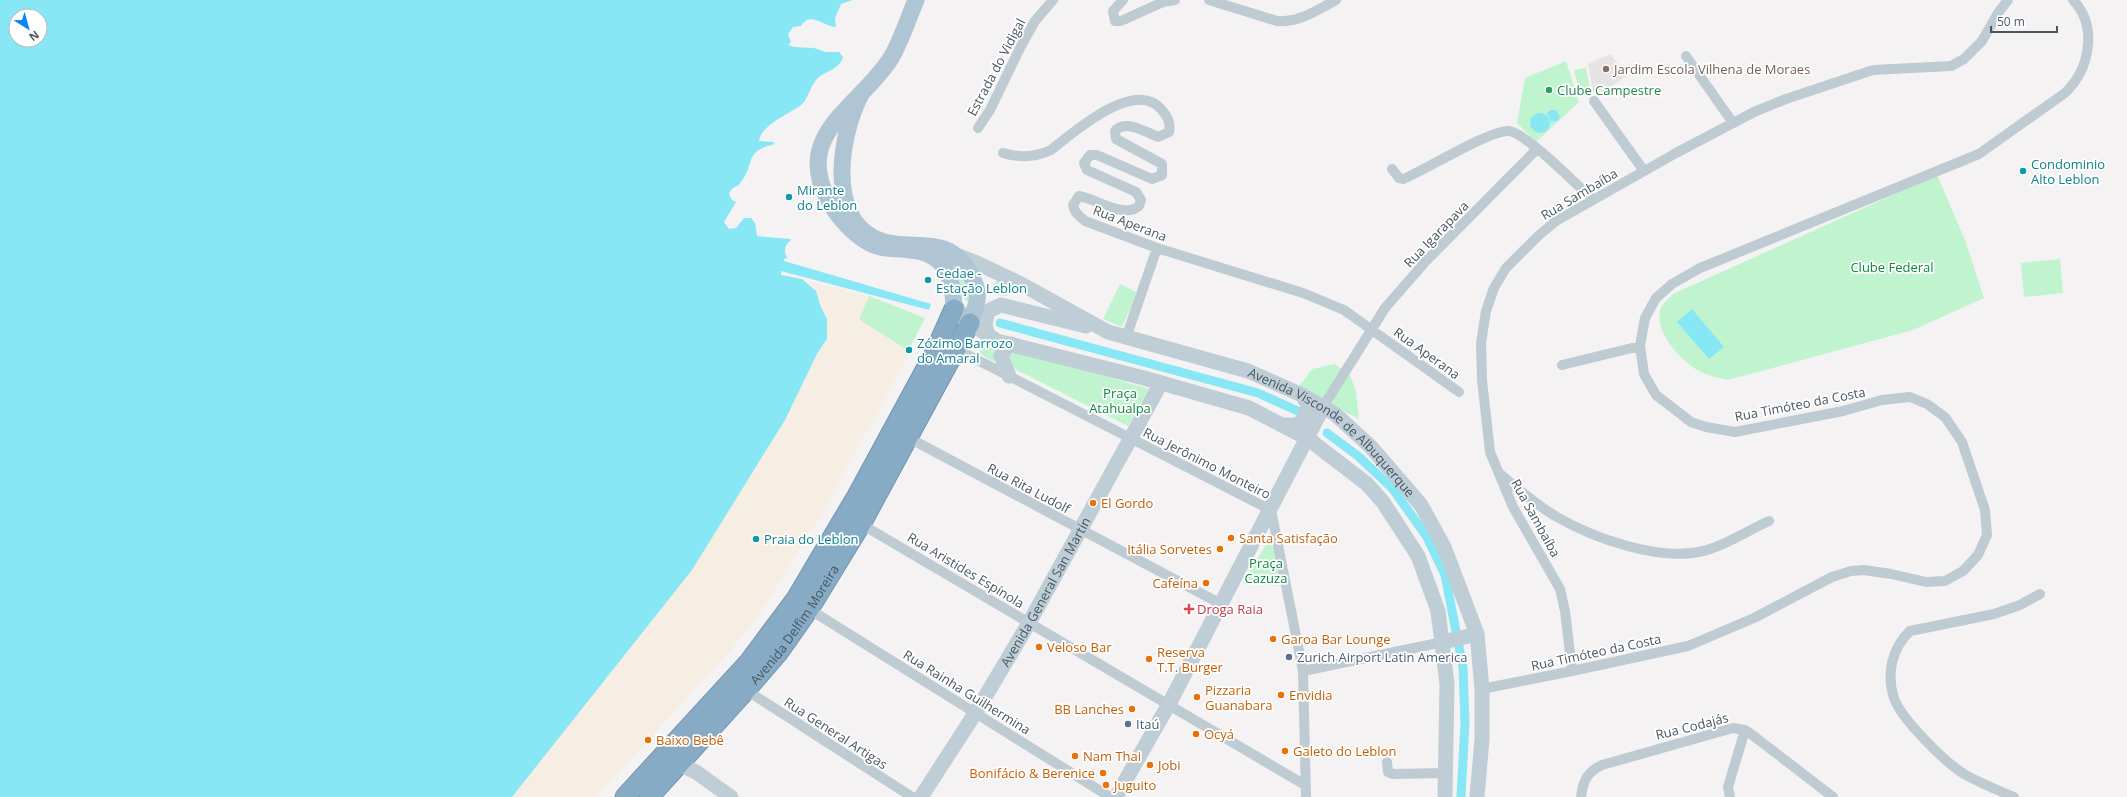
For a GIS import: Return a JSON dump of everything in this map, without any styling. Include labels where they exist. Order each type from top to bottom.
[{"type":"highway","name":"Avenida Delfim Moreira","points":[[649,797],[778,653],[809,609],[861,524],[909,438],[948,345],[954,309]]},
{"type":"highway","name":"Avenida Delfim Moreira","points":[[625,797],[749,662],[796,599],[948,345],[970,323]]},
{"type":"main road","points":[[916,0],[890,59],[829,129],[822,140],[819,152],[819,171],[823,188],[839,215],[861,237],[873,245],[885,248],[922,252],[935,258],[944,265],[951,279],[954,309],[970,323]]},
{"type":"main road","points":[[861,94],[847,126],[842,156],[843,187],[847,203],[854,217],[866,233],[885,242],[929,245],[950,251],[956,255]]},
{"type":"main road","points":[[819,152],[826,147],[831,146],[836,148],[842,156]]},
{"type":"main road","name":"Avenida Delfim Moreira","points":[[956,255],[966,265],[973,278],[979,295],[978,303],[970,323]]},
{"type":"main road","name":"Avenida Visconde de Albuquerque","points":[[956,255],[977,263],[1021,284],[1108,332],[1248,371],[1302,395],[1323,406],[1351,427],[1366,442],[1400,479],[1421,505],[1444,547],[1477,634],[1482,689],[1482,739],[1477,797]]},
{"type":"main road","points":[[988,337],[985,324],[988,311],[1001,305],[1108,332]]},
{"type":"main road","name":"Avenida Visconde de Albuquerque","points":[[970,323],[988,337],[1161,382],[1249,408],[1307,438],[1366,484],[1383,502],[1418,556],[1438,611],[1447,684],[1445,797]]},
{"type":"main road","points":[[1009,376],[1001,356],[1012,344]]},
{"type":"main road","name":"Avenida General San Martin","points":[[920,797],[976,712],[1030,623],[1161,382]]},
{"type":"main road","points":[[1295,461],[1291,443],[1284,426],[1297,425],[1303,420],[1309,406],[1302,395]]},
{"type":"main road","points":[[1116,797],[1169,704],[1323,406]]},
{"type":"main road","points":[[1443,642],[1477,634]]},
{"type":"main road","points":[[657,762],[670,760],[680,764],[696,772],[731,797]]},
{"type":"street","name":"Estrada do Vidigal","points":[[978,128],[990,110],[1020,48],[1036,21],[1053,0]]},
{"type":"street","points":[[1123,0],[1113,11],[1115,20],[1121,21],[1163,2],[1175,0]]},
{"type":"street","points":[[1209,0],[1276,21],[1288,22],[1296,20],[1336,0]]},
{"type":"street","points":[[1686,56],[1733,123],[1786,99],[1873,70],[1951,66],[1964,59],[1982,41],[2008,0]]},
{"type":"street","name":"Rua Timóteo da Costa","points":[[1482,689],[1688,646],[1754,618],[1832,577],[1851,571],[1864,570],[1891,574],[1926,582],[1945,581],[1964,571],[1978,555],[1987,534],[1985,510],[1962,442],[1945,417],[1927,404],[1910,397],[1882,400],[1843,411],[1753,430],[1735,432],[1706,427],[1691,422],[1656,395],[1644,374],[1640,346],[1646,318],[1656,298],[1700,268],[1979,154],[2066,93],[2076,83],[2084,68],[2087,51],[2088,23],[2073,0]]},
{"type":"street","name":"Rua Aperana","points":[[1003,153],[1031,156],[1043,154],[1051,150],[1093,118],[1117,105],[1139,101],[1151,102],[1160,107],[1167,117],[1170,125],[1169,132],[1158,137],[1125,126],[1118,128],[1115,131],[1116,139],[1162,164],[1163,171],[1159,177],[1152,178],[1097,155],[1090,155],[1084,163],[1087,170],[1092,174],[1136,192],[1140,197],[1139,206],[1131,211],[1122,210],[1079,196],[1073,205],[1074,210],[1085,221],[1157,248],[1303,293],[1344,310],[1459,392]]},
{"type":"street","points":[[1594,101],[1644,171]]},
{"type":"street","name":"Rua Sambaíba","points":[[1572,671],[1566,611],[1560,589],[1527,535],[1496,471],[1489,445],[1482,380],[1481,343],[1488,305],[1494,288],[1506,268],[1519,253],[1556,220],[1733,123]]},
{"type":"street","points":[[1392,168],[1398,178],[1403,179],[1484,139],[1498,133],[1508,131],[1517,134],[1537,149],[1592,199]]},
{"type":"street","name":"Rua Igarapava","points":[[1323,406],[1385,308],[1426,261],[1537,149]]},
{"type":"street","points":[[1126,338],[1157,248]]},
{"type":"street","name":"Rua Jerônimo Monteiro","points":[[948,345],[1270,510]]},
{"type":"street","points":[[1562,365],[1640,346]]},
{"type":"street","name":"Rua Rita Ludolf","points":[[909,438],[1221,604]]},
{"type":"street","points":[[1496,471],[1525,495],[1557,517],[1588,532],[1632,547],[1681,554],[1701,551],[1769,521]]},
{"type":"street","points":[[1270,510],[1303,671],[1306,797]]},
{"type":"street","name":"Rua Aristides Espínola","points":[[861,524],[1305,785]]},
{"type":"street","points":[[2014,797],[1963,773],[1947,761],[1910,723],[1894,699],[1891,678],[1892,662],[1895,651],[1902,638],[1910,631],[1994,614],[2020,605],[2040,594]]},
{"type":"street","name":"Rua Rainha Guilhermina","points":[[809,609],[1110,797]]},
{"type":"street","points":[[1303,671],[1443,642]]},
{"type":"street","name":"Rua General Artigas","points":[[746,690],[912,797]]},
{"type":"street","name":"Rua Codajás","points":[[1581,797],[1583,783],[1588,774],[1602,765],[1720,730],[1733,728],[1745,730],[1834,797]]},
{"type":"street","points":[[1730,797],[1728,787],[1745,730]]},
{"type":"street","points":[[1387,762],[1388,772],[1393,774],[1446,773]]},
{"type":"shaded area","name":"Jardim Escola Vilhena de Moraes","points":[[1610,54],[1628,75],[1606,90],[1593,92],[1588,64]]},
{"type":"green space","name":"Clube Campestre","points":[[1566,61],[1579,102],[1536,142],[1517,123],[1525,78]]},
{"type":"green space","points":[[1586,68],[1590,88],[1579,90],[1574,70]]},
{"type":"green space","name":"Clube Federal","points":[[1937,175],[1965,240],[1984,298],[1913,330],[1728,380],[1707,375],[1693,368],[1670,345],[1661,326],[1659,317],[1663,304],[1673,294]]},
{"type":"green space","points":[[945,255],[965,274],[971,296],[967,302],[963,296],[956,274]]},
{"type":"green space","points":[[2060,259],[2063,293],[2024,297],[2021,263]]},
{"type":"green space","points":[[998,280],[1009,287],[1007,296],[994,295],[992,293],[995,282]]},
{"type":"green space","points":[[1120,284],[1138,293],[1122,327],[1103,319]]},
{"type":"green space","points":[[869,296],[925,318],[908,351],[860,320]]},
{"type":"green space","points":[[987,344],[1001,347],[994,357],[994,362],[978,352]]},
{"type":"green space","name":"Praça Atahualpa","points":[[1019,350],[1149,389],[1128,426],[1011,367],[1008,361],[1012,353]]},
{"type":"green space","points":[[1335,364],[1350,375],[1356,391],[1359,419],[1298,388],[1312,369]]},
{"type":"green space","name":"Praça Cazuza","points":[[1270,544],[1273,546],[1285,586],[1243,583],[1266,545]]},
{"type":"sand","name":"Praia do Leblon","points":[[806,281],[869,296],[860,316],[860,320],[910,352],[816,525],[810,532],[800,534],[803,544],[757,618],[728,653],[596,797],[512,797],[569,724],[801,384],[827,339],[827,319],[816,291]]},
{"type":"water","points":[[0,0],[853,0],[841,4],[835,18],[836,27],[818,20],[809,19],[801,26],[793,27],[788,34],[791,42],[788,45],[794,47],[814,48],[826,52],[839,52],[843,57],[839,65],[821,75],[815,81],[805,100],[800,106],[776,120],[761,135],[759,141],[773,142],[775,144],[758,150],[754,154],[745,175],[739,184],[729,194],[732,200],[736,202],[724,222],[729,229],[736,228],[744,218],[751,218],[755,223],[757,236],[791,240],[785,249],[785,254],[788,259],[785,258],[784,261],[931,304],[929,310],[781,271],[781,275],[802,279],[816,291],[827,319],[827,339],[817,354],[785,420],[692,570],[512,797],[0,797]]},
{"type":"water","points":[[1550,110],[1556,110],[1560,117],[1557,121],[1551,122],[1547,113]]},
{"type":"water","points":[[1540,113],[1547,116],[1550,123],[1547,130],[1540,133],[1533,130],[1530,123],[1533,116]]},
{"type":"water","points":[[1692,309],[1724,347],[1709,359],[1677,322]]},
{"type":"waterway","points":[[1000,323],[1258,393],[1300,412]]},
{"type":"waterway","points":[[1327,433],[1358,456],[1392,488],[1427,537],[1445,575],[1463,667],[1465,723],[1461,797]]},
{"type":"place","name":"Jardim Escola Vilhena de Moraes","points":[[1606,69]]},
{"type":"place","name":"Clube Campestre","points":[[1549,90]]},
{"type":"place","name":"Condominio Alto Leblon","points":[[2023,171]]},
{"type":"place","name":"Mirante do Leblon","points":[[789,197]]},
{"type":"place","name":"Cedae - Estação Leblon","points":[[928,280]]},
{"type":"place","name":"Zózimo Barrozo do Amaral","points":[[909,350]]},
{"type":"place","name":"El Gordo","points":[[1093,503]]},
{"type":"place","name":"Santa Satisfação","points":[[1231,538]]},
{"type":"place","name":"Praia do Leblon","points":[[756,539]]},
{"type":"place","name":"Itália Sorvetes","points":[[1220,549]]},
{"type":"place","name":"Cafeína","points":[[1206,583]]},
{"type":"place","name":"Droga Raia","points":[[1189,609]]},
{"type":"place","name":"Garoa Bar Lounge","points":[[1273,639]]},
{"type":"place","name":"Veloso Bar","points":[[1039,647]]},
{"type":"place","name":"Zurich Airport Latin America","points":[[1289,657]]},
{"type":"place","name":"Reserva T.T. Burger","points":[[1149,659]]},
{"type":"place","name":"Envidia","points":[[1281,695]]},
{"type":"place","name":"Pizzaria Guanabara","points":[[1197,697]]},
{"type":"place","name":"BB Lanches","points":[[1132,709]]},
{"type":"place","name":"Itaú","points":[[1128,724]]},
{"type":"place","name":"Ocyá","points":[[1196,734]]},
{"type":"place","name":"Baixo Bebê","points":[[648,740]]},
{"type":"place","name":"Galeto do Leblon","points":[[1285,751]]},
{"type":"place","name":"Nam Thai","points":[[1075,756]]},
{"type":"place","name":"Jobi","points":[[1150,765]]},
{"type":"place","name":"Bonifácio & Berenice","points":[[1103,773]]},
{"type":"place","name":"Juguito","points":[[1106,785]]}]
